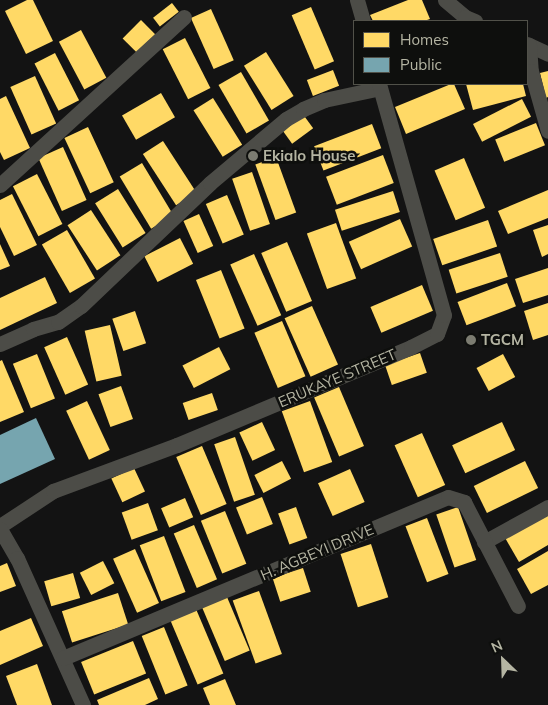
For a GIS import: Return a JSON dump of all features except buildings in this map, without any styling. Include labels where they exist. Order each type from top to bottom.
[{"type":"street","points":[[357,0],[363,20]]},
{"type":"street","points":[[445,0],[465,17],[472,20]]},
{"type":"street","points":[[0,185],[184,17]]},
{"type":"street","points":[[528,45],[548,54]]},
{"type":"street","points":[[528,45],[531,71],[548,131]]},
{"type":"street","points":[[0,344],[33,329],[58,322],[81,306],[210,183],[286,119],[324,100],[380,86]]},
{"type":"street","name":"ERUKAYE STREET","points":[[0,527],[53,491],[177,445],[411,347],[437,334],[444,316],[380,86]]},
{"type":"street","name":"H. AGBEYI DRIVE","points":[[63,658],[448,497],[464,502],[518,606]]},
{"type":"street","points":[[484,542],[548,507]]},
{"type":"street","points":[[0,527],[17,558],[83,705]]},
{"type":"place","name":"Ekialo House","points":[[253,156]]},
{"type":"place","name":"TGCM","points":[[471,340]]}]
